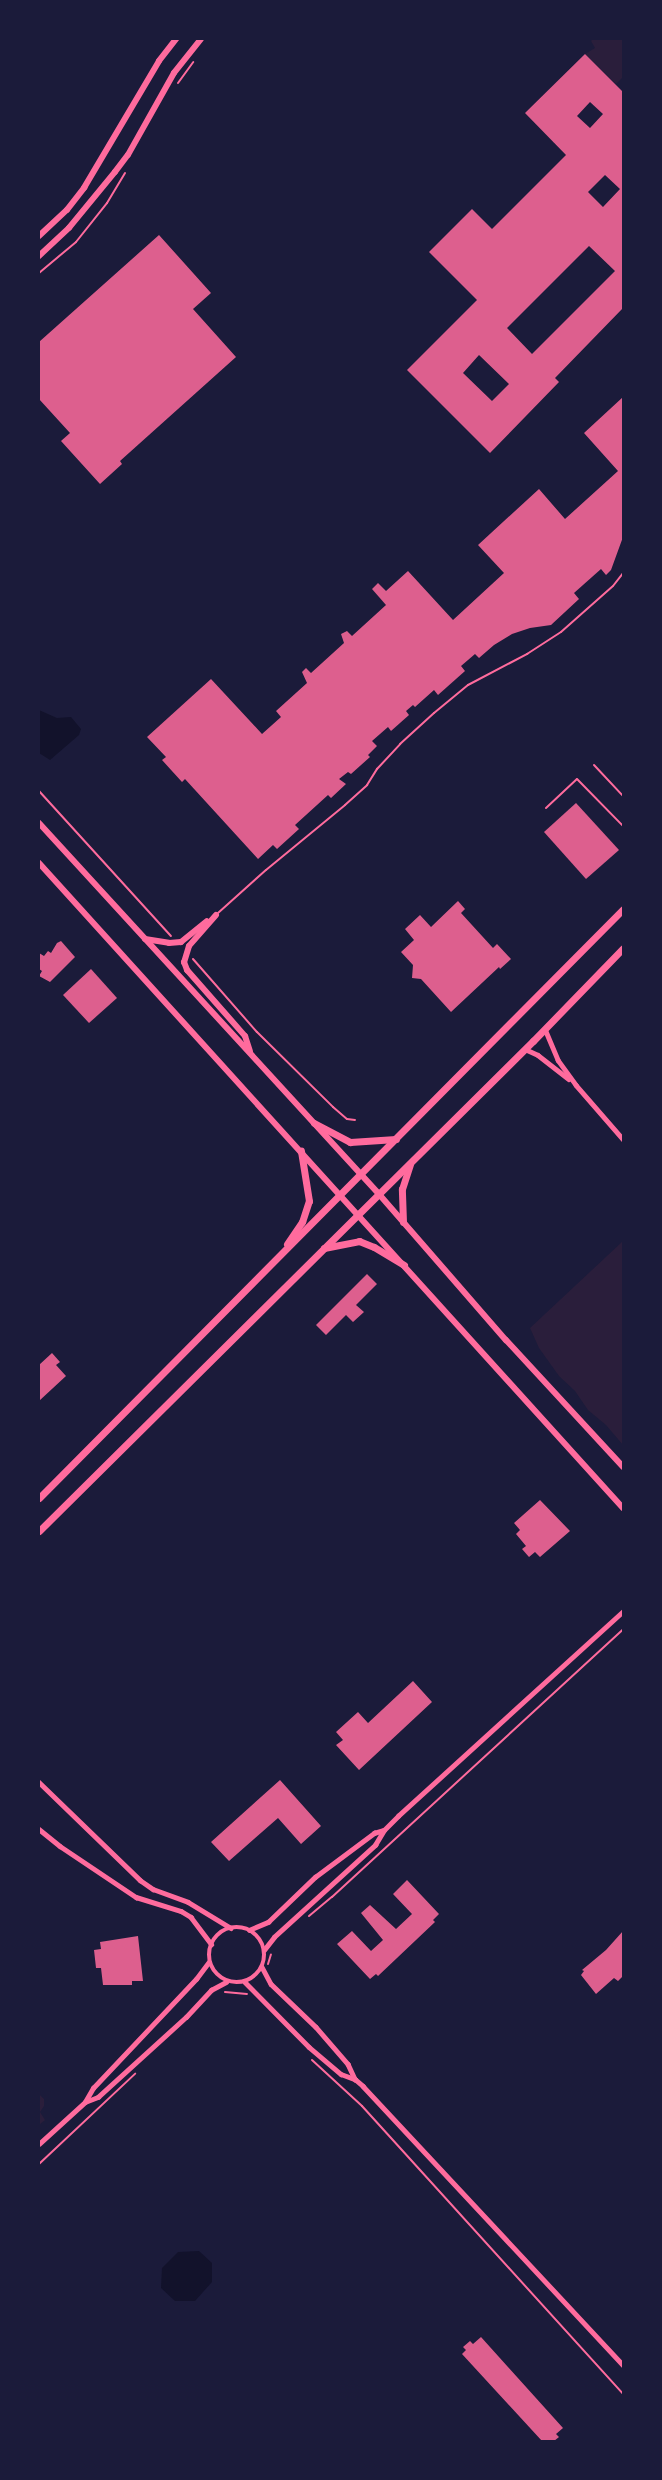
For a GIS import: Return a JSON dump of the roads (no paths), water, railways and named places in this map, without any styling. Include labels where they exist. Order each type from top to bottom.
[{"type":"main road","points":[[39,823],[378,1193],[623,1467]]},
{"type":"main road","points":[[39,863],[623,1508]]},
{"type":"main road","points":[[39,1498],[623,909]]},
{"type":"main road","points":[[145,939],[169,943],[181,942],[216,915]]},
{"type":"main road","points":[[216,915],[185,952],[186,968],[245,1036],[251,1054]]},
{"type":"main road","points":[[39,1531],[357,1213],[525,1049],[623,948]]},
{"type":"main road","points":[[314,1123],[350,1142],[396,1139]]},
{"type":"main road","points":[[277,1259],[302,1222],[309,1202],[301,1151]]},
{"type":"main road","points":[[403,1222],[402,1189],[411,1161]]},
{"type":"main road","points":[[323,1248],[359,1242],[374,1246],[404,1265]]},
{"type":"street","points":[[39,236],[67,210],[84,188],[159,61],[176,39]]},
{"type":"street","points":[[39,256],[69,228],[128,155],[174,73],[201,39]]},
{"type":"street","points":[[545,1029],[558,1060],[576,1085],[623,1139]]},
{"type":"street","points":[[525,1049],[554,1066],[576,1085]]},
{"type":"street","points":[[85,2102],[98,2097],[186,2017],[211,1990],[226,1982],[245,1982],[253,1978],[262,1966],[264,1950],[274,1937],[375,1845],[384,1830],[623,1610]]},
{"type":"street","points":[[39,1782],[140,1880],[153,1888],[188,1902],[231,1928],[249,1930],[268,1922],[314,1877],[374,1833],[384,1830]]},
{"type":"street","points":[[39,1829],[60,1846],[136,1897],[181,1911],[191,1917],[211,1944]]},
{"type":"street","points":[[39,2144],[85,2102],[93,2088],[196,1979],[209,1962],[211,1944],[216,1936],[231,1928]]},
{"type":"street","points":[[249,1930],[257,1936],[264,1950]]},
{"type":"street","points":[[209,1962],[218,1977],[226,1982]]},
{"type":"street","points":[[262,1966],[271,1984],[316,2027],[348,2064],[355,2079],[623,2365]]},
{"type":"street","points":[[245,1982],[309,2047],[340,2074],[355,2079]]},
{"type":"lane","points":[[216,915],[367,785],[377,769],[400,744],[434,713],[468,685],[527,654],[562,631],[613,586],[623,573]]},
{"type":"lane","points":[[594,765],[623,796]]},
{"type":"lane","points":[[546,808],[578,780],[623,826]]}]
